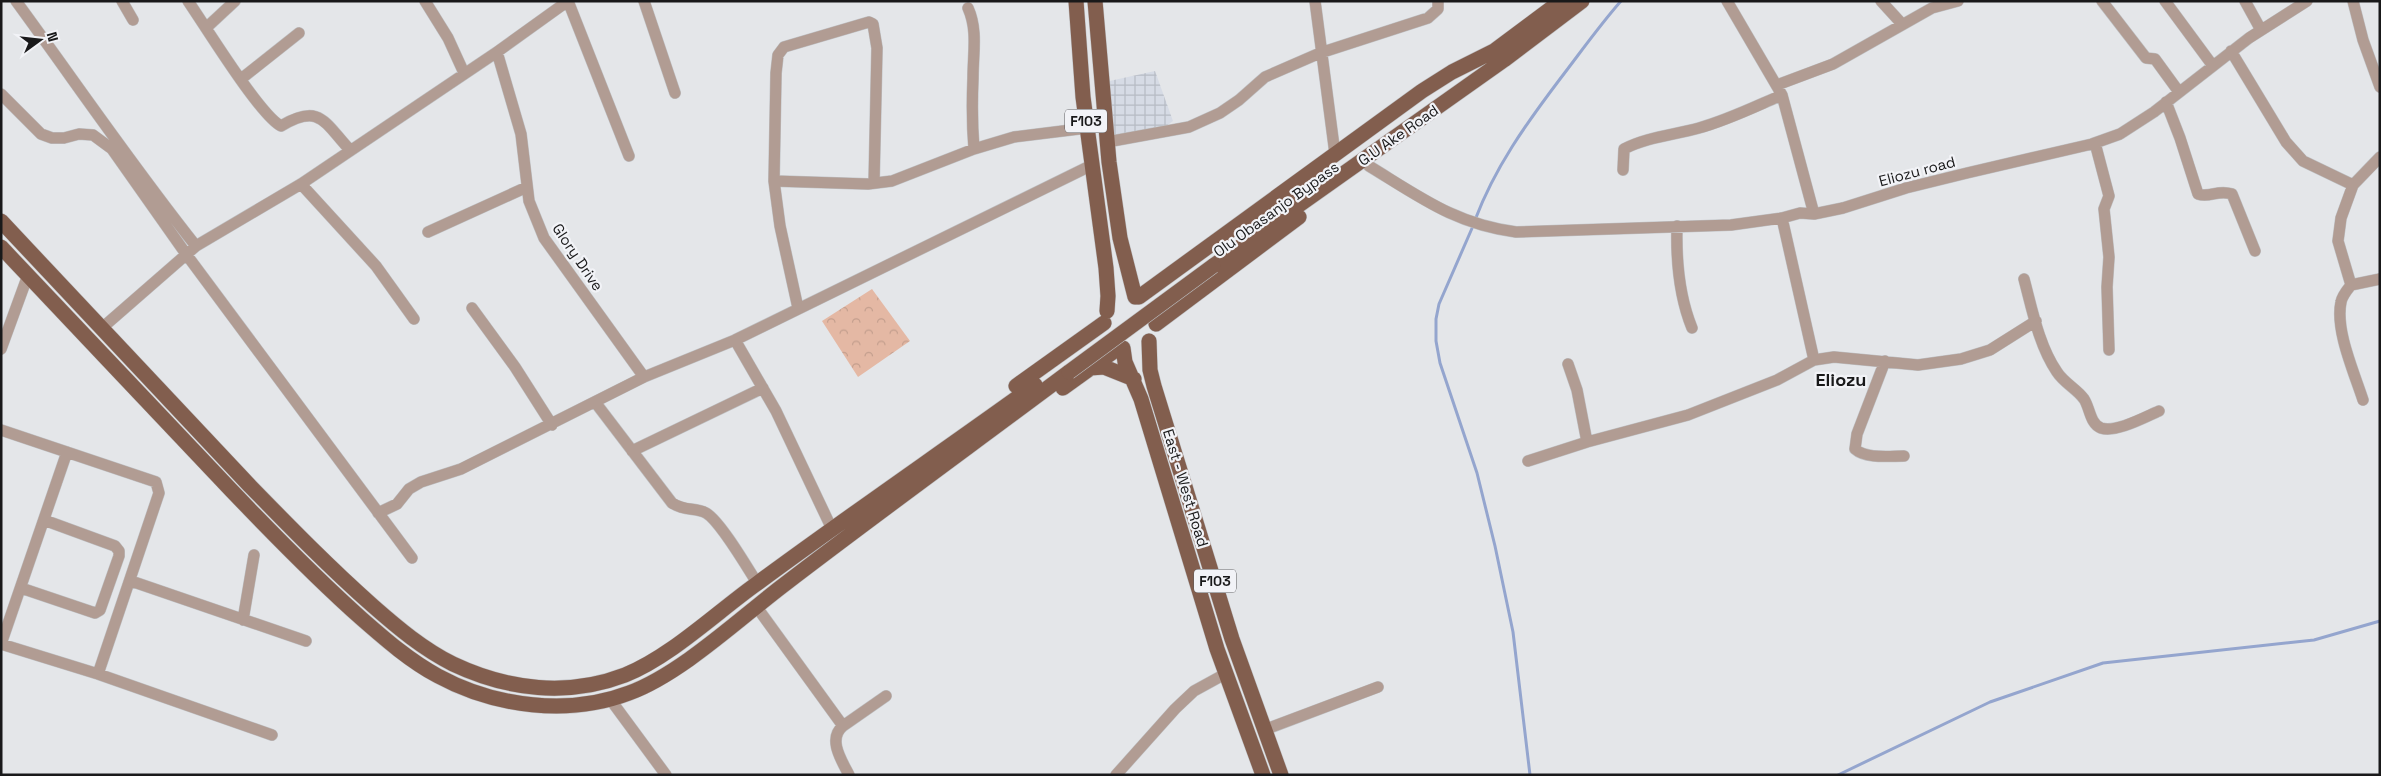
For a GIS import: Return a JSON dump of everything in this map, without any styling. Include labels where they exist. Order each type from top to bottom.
[{"type":"main road","name":"F103","points":[[1076,1],[1087,128],[1106,268],[1108,296],[1105,317],[1110,338],[1122,347]]},
{"type":"main road","name":"F103","points":[[1095,1],[1107,142],[1120,238],[1137,297]]},
{"type":"main road","name":"Olu Obasanjo Bypass","points":[[820,548],[1211,262],[1501,54],[1561,1]]},
{"type":"main road","points":[[1156,324],[1440,113],[1501,54],[1582,1]]},
{"type":"main road","points":[[1,247],[290,552],[325,586],[396,648],[440,677],[469,690],[525,704],[550,706],[578,705],[610,699],[653,683],[684,662],[756,606],[820,548],[831,528],[855,504],[1105,317],[1118,299],[1137,297],[1422,91],[1452,72],[1501,54]]},
{"type":"main road","points":[[1,221],[296,533],[351,586],[410,638],[452,663],[476,673],[532,688],[559,690],[606,682],[629,674],[651,662],[757,583],[906,503],[1090,368],[1122,347],[1136,348],[1149,341]]},
{"type":"main road","points":[[1137,297],[1150,305],[1156,317],[1156,324]]},
{"type":"main road","name":"F103","points":[[1149,341],[1156,324]]},
{"type":"main road","name":"East - West Road","points":[[1149,341],[1150,370],[1154,386],[1232,639],[1281,775]]},
{"type":"main road","name":"East - West Road","points":[[1122,347],[1125,362],[1134,379],[1226,674],[1263,775]]},
{"type":"main road","points":[[1090,368],[1104,367],[1134,379]]},
{"type":"street","points":[[16,1],[107,128],[196,246]]},
{"type":"street","points":[[122,1],[132,20]]},
{"type":"street","points":[[188,1],[241,79],[274,122],[281,126],[295,117],[309,114],[319,117],[350,150]]},
{"type":"street","points":[[206,28],[235,1]]},
{"type":"street","points":[[426,1],[448,38],[464,72]]},
{"type":"street","points":[[102,328],[196,246],[301,184],[464,72],[497,52],[568,1],[629,156]]},
{"type":"street","points":[[644,1],[675,94]]},
{"type":"street","points":[[1315,1],[1320,53],[1335,154]]},
{"type":"street","points":[[1107,142],[1189,127],[1220,113],[1239,100],[1265,77],[1320,53],[1428,18],[1438,9],[1438,1]]},
{"type":"street","points":[[1726,1],[1780,90],[1814,214]]},
{"type":"street","points":[[1881,1],[1902,24]]},
{"type":"street","points":[[1624,170],[1624,149],[1635,144],[1700,128],[1750,111],[1780,90],[1833,64],[1932,8],[1958,1]]},
{"type":"street","points":[[2102,1],[2146,58],[2154,59],[2179,92]]},
{"type":"street","points":[[2165,1],[2213,66]]},
{"type":"street","points":[[2245,1],[2261,30]]},
{"type":"street","name":"Eliozu road","points":[[1369,166],[1456,217],[1492,229],[1532,232],[1731,225],[1782,218],[1800,213],[1814,214],[1844,208],[1932,181],[2064,152],[2120,134],[2166,102],[2261,30],[2307,1]]},
{"type":"street","points":[[2353,1],[2363,40],[2380,87]]},
{"type":"street","points":[[968,8],[973,19],[975,34],[972,120],[974,149]]},
{"type":"street","points":[[798,308],[780,226],[774,181],[778,56],[784,47],[869,22],[873,24],[877,48],[874,183]]},
{"type":"street","points":[[241,79],[300,33]]},
{"type":"street","points":[[2232,51],[2286,142],[2302,162],[2352,185]]},
{"type":"street","name":"Glory Drive","points":[[497,52],[521,134],[529,201],[544,238],[644,377]]},
{"type":"street","points":[[1,94],[41,134],[52,138],[64,138],[79,134],[94,135],[102,139],[112,149],[186,254],[412,558]]},
{"type":"street","points":[[2166,102],[2198,194],[2203,196],[2223,191],[2232,194],[2255,251]]},
{"type":"street","points":[[774,181],[874,183],[892,181],[974,149],[1014,137],[1087,128]]},
{"type":"street","points":[[2094,143],[2110,196],[2104,209],[2109,257],[2107,287],[2109,350]]},
{"type":"street","points":[[2351,285],[2338,241],[2341,218],[2352,185],[2380,157]]},
{"type":"street","points":[[378,513],[397,504],[409,489],[421,482],[461,469],[552,425],[644,377],[735,340],[1092,166]]},
{"type":"street","points":[[301,184],[376,266],[414,319]]},
{"type":"street","points":[[428,232],[527,187]]},
{"type":"street","points":[[1782,218],[1814,360]]},
{"type":"street","points":[[1677,226],[1681,291],[1685,311],[1692,328]]},
{"type":"street","points":[[1,349],[7,321],[28,275]]},
{"type":"street","points":[[2024,279],[2036,321],[2057,373],[2084,399],[2095,424],[2103,428],[2117,427],[2136,422],[2159,411]]},
{"type":"street","points":[[2363,400],[2343,336],[2340,316],[2341,300],[2351,285],[2380,279]]},
{"type":"street","points":[[472,308],[515,368],[552,425]]},
{"type":"street","points":[[1528,461],[1587,442],[1688,415],[1777,380],[1814,360],[1834,357],[1918,365],[1960,359],[1990,350],[2036,321]]},
{"type":"street","points":[[735,340],[776,411],[831,528]]},
{"type":"street","points":[[1885,362],[1857,434],[1855,449],[1860,454],[1904,456]]},
{"type":"street","points":[[1568,364],[1577,390],[1587,442]]},
{"type":"street","points":[[632,451],[762,388]]},
{"type":"street","points":[[595,402],[672,503],[682,509],[706,513],[719,527],[757,583]]},
{"type":"street","points":[[1,430],[156,482],[159,487],[159,493],[131,582],[98,674]]},
{"type":"street","points":[[67,452],[1,644],[98,674],[272,735]]},
{"type":"street","points":[[21,588],[95,614],[100,610],[119,556],[119,551],[115,546],[44,520]]},
{"type":"street","points":[[243,620],[254,555]]},
{"type":"street","points":[[131,582],[306,642]]},
{"type":"street","points":[[756,606],[843,726]]},
{"type":"street","points":[[1116,775],[1194,691],[1226,674]]},
{"type":"street","points":[[1264,730],[1378,687]]},
{"type":"street","points":[[850,775],[840,757],[835,740],[838,729],[886,696]]},
{"type":"street","points":[[610,699],[666,775]]},
{"type":"shaded area","points":[[1155,71],[1173,121],[1162,129],[1112,139],[1105,82]]},
{"type":"green space","points":[[872,289],[910,341],[858,377],[822,321]]},
{"type":"waterway","points":[[1475,220],[1492,182],[1523,129],[1621,1]]},
{"type":"waterway","points":[[1473,226],[1439,304],[1436,319],[1436,341],[1440,363],[1477,473],[1495,546],[1513,632],[1530,775]]},
{"type":"waterway","points":[[1838,775],[1990,702],[2103,663],[2314,640],[2380,621]]},
{"type":"district","name":"Eliozu","points":[[1841,379]]}]
